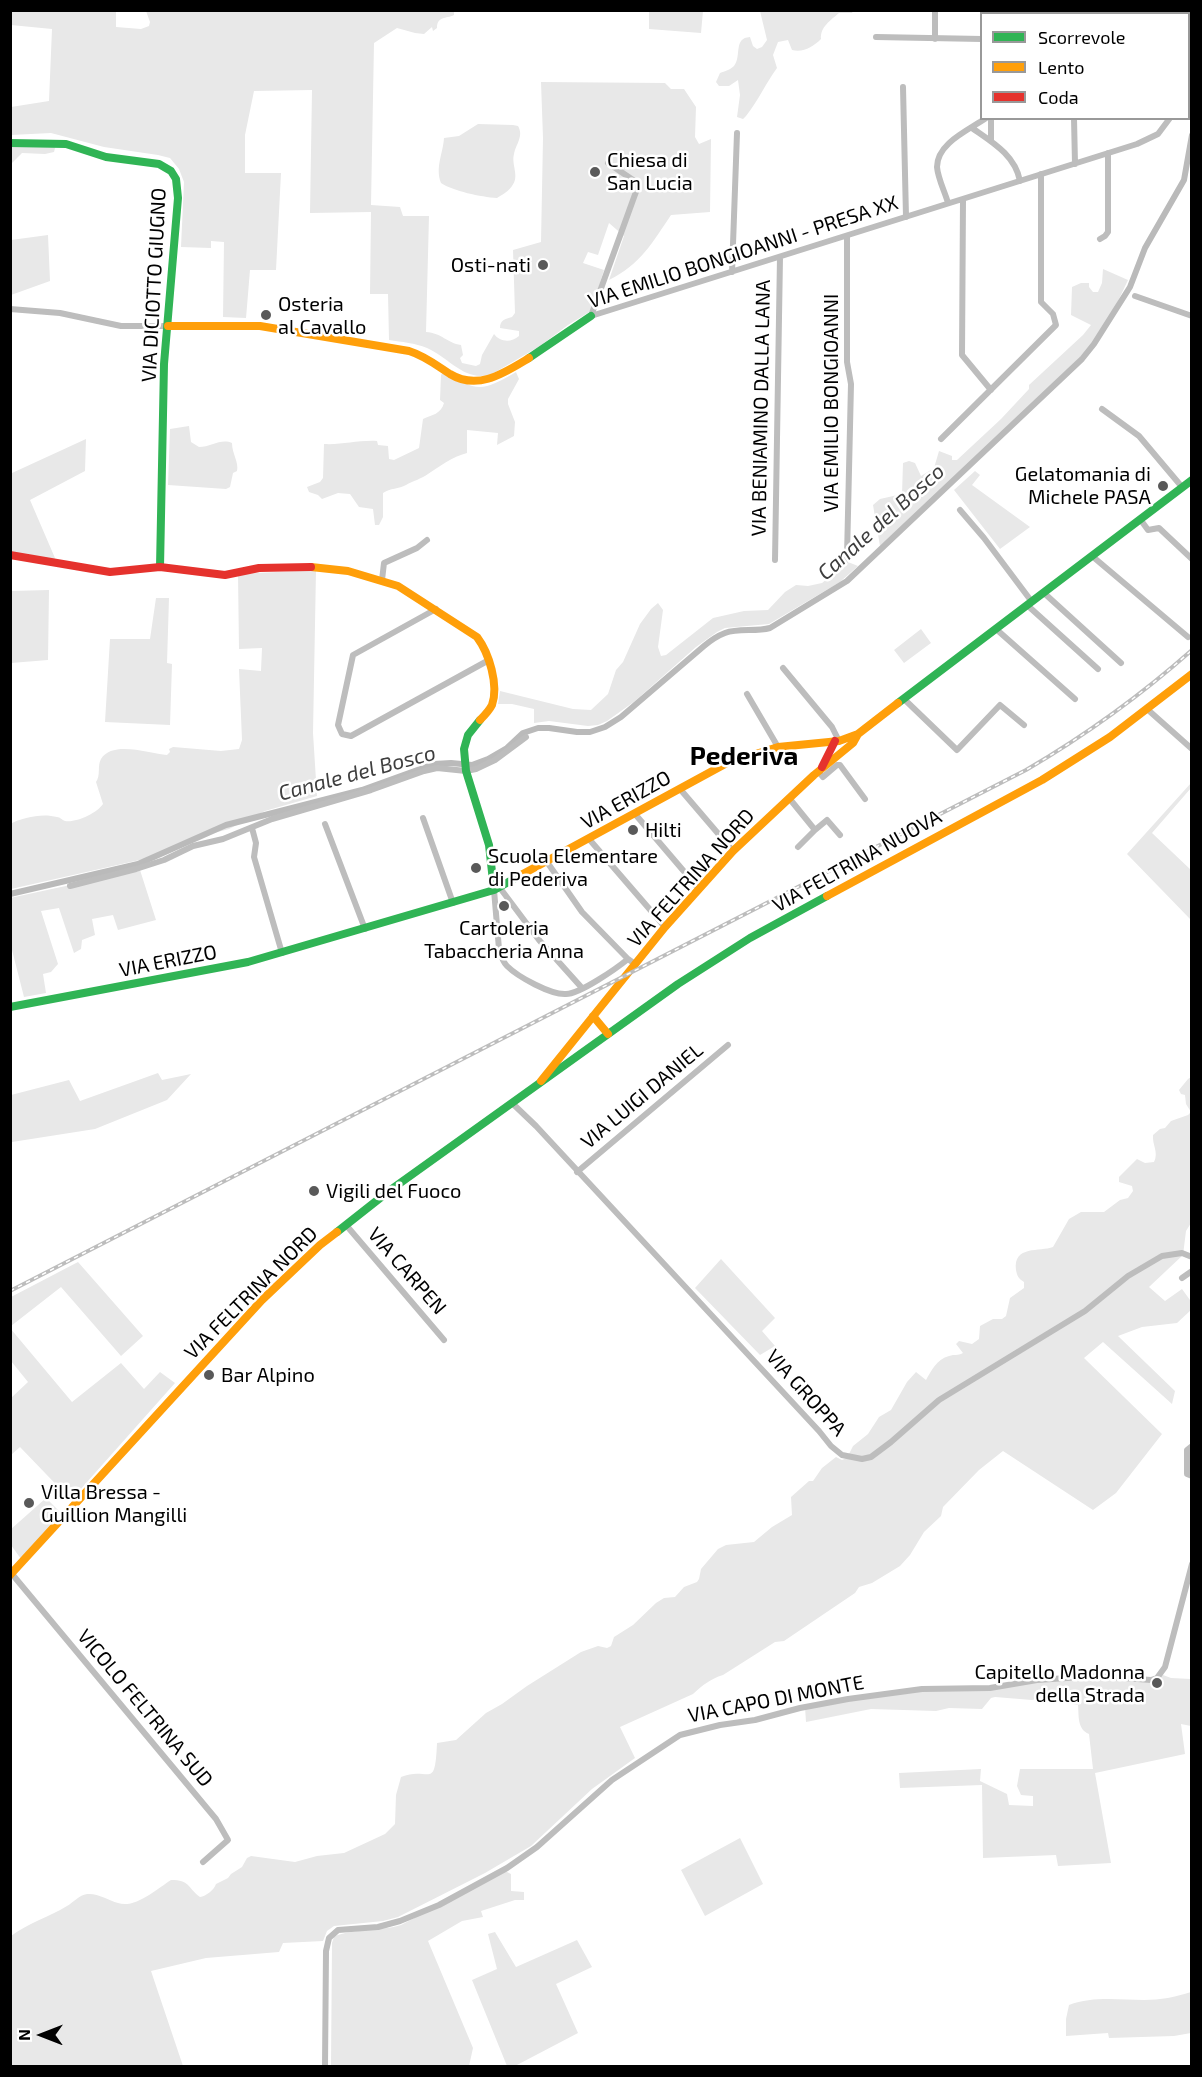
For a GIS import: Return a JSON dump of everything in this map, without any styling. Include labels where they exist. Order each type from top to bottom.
[{"type":"main road","name":"VIA DICIOTTO GIUGNO","points":[[10,143],[66,144],[106,157],[152,162],[171,171],[176,179],[179,190],[164,364],[160,567]]},
{"type":"main road","name":"VIA EMILIO BONGIOANNI - PRESA XX","points":[[168,326],[260,326],[409,351],[429,358],[458,378],[481,382],[496,376],[547,346],[573,326],[591,316]]},
{"type":"main road","name":"VIA FELTRINA NORD","points":[[11,1573],[262,1300],[320,1245],[389,1191],[541,1081],[593,1016],[632,962],[733,851],[819,770],[853,743],[858,734],[1191,480]]},
{"type":"main road","points":[[10,555],[110,572],[160,567],[225,575],[259,568],[348,571],[382,580],[405,590],[477,637],[489,660],[494,683],[494,700],[488,713],[468,735],[464,749],[466,766],[489,845],[497,889]]},
{"type":"main road","name":"VIA FELTRINA NUOVA","points":[[541,1081],[678,984],[750,938],[1042,780],[1110,737],[1191,674]]},
{"type":"main road","name":"VIA ERIZZO","points":[[10,1007],[187,975],[282,953],[497,889],[727,763],[778,747],[837,741],[858,734]]},
{"type":"main road","points":[[837,741],[840,753]]},
{"type":"main road","name":"VIA FELTRINA NORD","points":[[819,770],[837,741]]},
{"type":"main road","points":[[804,744],[818,746],[823,750],[826,759]]},
{"type":"main road","points":[[593,1016],[608,1034]]},
{"type":"street","points":[[935,10],[935,39]]},
{"type":"street","points":[[876,37],[980,39]]},
{"type":"street","points":[[903,87],[906,217]]},
{"type":"street","points":[[948,203],[939,175],[938,160],[946,146],[983,120]]},
{"type":"street","points":[[991,120],[991,141]]},
{"type":"street","points":[[1074,120],[1075,164]]},
{"type":"street","name":"VIA EMILIO BONGIOANNI - PRESA XX","points":[[591,316],[1108,153],[1152,138],[1168,120]]},
{"type":"street","points":[[972,128],[1012,160],[1020,181]]},
{"type":"street","points":[[732,272],[737,133]]},
{"type":"street","points":[[1100,239],[1108,231],[1108,153]]},
{"type":"street","points":[[591,316],[637,189],[636,182],[608,163]]},
{"type":"street","points":[[941,439],[1056,325],[1053,314],[1041,302],[1041,174]]},
{"type":"street","points":[[963,199],[963,355],[991,390]]},
{"type":"street","name":"VIA EMILIO BONGIOANNI","points":[[839,567],[847,556],[851,384],[847,362],[847,236]]},
{"type":"street","name":"VIA BENIAMINO DALLA LANA","points":[[775,560],[780,257]]},
{"type":"street","points":[[1135,296],[1191,316]]},
{"type":"street","name":"VIA EMILIO BONGIOANNI - PRESA XX","points":[[10,309],[60,313],[121,326],[168,326]]},
{"type":"street","points":[[1102,409],[1139,436],[1156,453],[1182,487]]},
{"type":"street","points":[[960,510],[984,538],[1030,604],[1098,669]]},
{"type":"street","points":[[1140,519],[1148,530],[1159,528],[1191,559]]},
{"type":"street","points":[[382,580],[384,563],[417,548],[427,540]]},
{"type":"street","points":[[1092,556],[1188,637]]},
{"type":"street","points":[[1044,593],[1120,663]]},
{"type":"street","points":[[436,609],[353,655],[338,725],[342,734],[351,736],[489,660]]},
{"type":"street","points":[[996,629],[1075,699]]},
{"type":"street","points":[[783,668],[832,727],[837,741]]},
{"type":"street","points":[[747,694],[778,747]]},
{"type":"street","points":[[904,699],[957,750],[1000,705],[1024,725]]},
{"type":"street","points":[[1147,708],[1191,749]]},
{"type":"street","points":[[70,886],[136,870],[193,846],[223,839],[300,810],[371,790],[424,771],[495,760],[526,737]]},
{"type":"street","points":[[819,770],[823,777],[840,765],[865,799]]},
{"type":"street","points":[[681,789],[733,851]]},
{"type":"street","points":[[789,798],[815,831]]},
{"type":"street","points":[[635,814],[699,889]]},
{"type":"street","points":[[423,818],[453,903]]},
{"type":"street","points":[[798,847],[827,820],[840,835]]},
{"type":"street","points":[[326,824],[365,929]]},
{"type":"street","points":[[252,828],[256,843],[254,857],[282,953]]},
{"type":"street","points":[[590,839],[665,927]]},
{"type":"street","points":[[497,889],[500,949],[507,967],[527,980],[552,991],[568,994],[632,962],[582,912],[548,862]]},
{"type":"street","points":[[497,889],[582,988]]},
{"type":"street","name":"VIA LUIGI DANIEL","points":[[577,1172],[728,1044]]},
{"type":"street","name":"VIA GROPPA","points":[[512,1102],[740,1344],[831,1446],[842,1455],[852,1458],[862,1459],[878,1453],[921,1414],[957,1388],[1085,1311],[1109,1289],[1145,1265],[1162,1256],[1175,1253],[1182,1252],[1191,1257]]},
{"type":"street","name":"VIA CARPEN","points":[[346,1225],[444,1340]]},
{"type":"street","points":[[1182,1278],[1191,1271]]},
{"type":"street","points":[[1191,1446],[1187,1450],[1186,1468],[1187,1474],[1191,1476]]},
{"type":"street","name":"VIA CAPO DI MONTE","points":[[325,2067],[326,1951],[329,1938],[338,1930],[378,1927],[400,1921],[439,1905],[507,1868],[537,1846],[612,1780],[680,1735],[824,1703],[922,1689],[990,1688],[1037,1680],[1097,1676],[1144,1680],[1156,1678],[1165,1667],[1191,1564]]},
{"type":"street","name":"VICOLO FELTRINA SUD","points":[[11,1573],[216,1819],[228,1840],[203,1862]]},
{"type":"shaded area","points":[[10,11],[116,11],[116,27],[141,29],[149,26],[146,11],[454,11],[454,15],[440,20],[433,31],[432,27],[424,34],[397,28],[374,43],[371,205],[400,207],[403,216],[429,216],[426,332],[461,345],[462,363],[476,366],[480,364],[482,355],[494,334],[506,341],[519,336],[519,331],[500,328],[500,325],[503,320],[512,317],[515,313],[513,250],[541,242],[543,138],[541,82],[665,83],[671,89],[684,89],[696,107],[695,137],[699,144],[711,139],[710,212],[671,215],[638,260],[609,280],[624,236],[609,223],[598,255],[588,252],[583,263],[604,270],[591,311],[540,346],[492,374],[474,375],[458,368],[427,348],[389,340],[388,294],[370,294],[371,212],[310,213],[312,90],[254,91],[245,135],[245,173],[281,173],[276,270],[250,270],[246,318],[223,317],[224,242],[211,241],[211,248],[181,247],[184,182],[179,169],[170,158],[104,147],[51,133],[11,135],[11,107],[49,101],[52,29],[11,25]]},
{"type":"shaded area","points":[[649,11],[703,11],[701,33],[649,29]]},
{"type":"shaded area","points":[[760,11],[853,11],[852,13],[839,13],[824,27],[821,39],[808,49],[792,50],[788,40],[778,42],[773,55],[777,68],[743,119],[737,117],[740,95],[738,80],[729,86],[719,86],[716,82],[720,73],[734,66],[741,41],[750,37],[753,46],[757,49],[762,47],[767,40]]},
{"type":"shaded area","points":[[1191,11],[1192,72],[1190,75],[1190,12],[1148,12]]},
{"type":"shaded area","points":[[478,124],[513,125],[518,126],[520,130],[513,158],[514,182],[509,190],[497,198],[453,189],[441,183],[439,177],[444,138],[459,136]]},
{"type":"shaded area","points":[[56,144],[54,152],[22,153],[11,164],[11,146]]},
{"type":"shaded area","points":[[48,235],[50,281],[11,295],[11,240]]},
{"type":"shaded area","points":[[1103,269],[1128,280],[1110,318],[1091,346],[974,460],[880,546],[873,505],[880,499],[902,494],[903,463],[909,461],[915,463],[921,476],[934,468],[939,451],[952,456],[952,460],[957,460],[1001,419],[1029,389],[1029,385],[1091,325],[1071,315],[1072,287],[1081,283],[1089,283],[1093,292],[1098,292],[1102,283]]},
{"type":"shaded area","points":[[444,371],[465,383],[480,387],[495,383],[516,372],[519,379],[508,399],[515,422],[514,436],[497,445],[498,433],[467,430],[467,453],[451,459],[420,479],[383,493],[383,517],[379,525],[375,525],[373,509],[359,507],[350,494],[338,493],[322,499],[309,492],[307,487],[320,482],[323,478],[324,444],[377,441],[378,445],[388,446],[389,459],[394,460],[419,448],[423,419],[443,407],[444,403],[440,400],[441,375]]},
{"type":"shaded area","points":[[189,426],[191,442],[199,447],[224,442],[232,443],[237,471],[233,473],[230,487],[226,489],[168,485],[170,429]]},
{"type":"shaded area","points":[[86,439],[85,471],[30,500],[58,565],[11,557],[12,473]]},
{"type":"shaded area","points":[[975,471],[980,475],[972,485],[1030,527],[1000,549],[954,490]]},
{"type":"shaded area","points":[[848,562],[858,566],[840,582],[769,624],[725,628],[717,632],[696,647],[635,701],[598,725],[588,726],[549,721],[534,723],[534,709],[512,704],[498,704],[500,691],[573,709],[591,710],[608,694],[616,670],[623,662],[640,624],[658,603],[663,610],[658,647],[661,656],[666,655],[713,618],[744,611],[768,610],[785,592],[796,585],[808,586],[822,583]]},
{"type":"shaded area","points":[[316,570],[313,733],[317,796],[265,811],[229,829],[191,839],[144,859],[11,889],[10,824],[21,819],[39,816],[58,817],[70,821],[86,817],[96,811],[103,804],[96,782],[101,759],[107,753],[123,749],[167,755],[170,752],[169,749],[173,747],[221,751],[239,749],[242,740],[239,669],[261,671],[262,648],[239,649],[238,574]]},
{"type":"shaded area","points":[[49,590],[48,660],[11,663],[11,591]]},
{"type":"shaded area","points":[[156,598],[169,598],[167,663],[172,664],[170,725],[105,722],[110,639],[150,639]]},
{"type":"shaded area","points":[[921,629],[931,643],[904,663],[894,650]]},
{"type":"shaded area","points":[[1191,783],[1191,788],[1152,833],[1191,870],[1191,920],[1127,854]]},
{"type":"shaded area","points":[[140,870],[156,920],[118,930],[113,915],[92,919],[95,935],[82,940],[81,949],[74,953],[59,908],[41,911],[58,964],[51,972],[43,974],[46,993],[24,997],[11,946],[10,898]]},
{"type":"shaded area","points":[[158,1073],[162,1080],[191,1074],[167,1100],[95,1129],[12,1142],[11,1095],[69,1080],[80,1101]]},
{"type":"shaded area","points":[[1191,1077],[1191,1112],[1186,1104],[1185,1095],[1179,1090]]},
{"type":"shaded area","points":[[1191,1112],[1191,1223],[1186,1231],[1183,1255],[1149,1287],[1165,1301],[1182,1289],[1190,1300],[1191,1310],[1177,1323],[1142,1327],[1118,1336],[1175,1391],[1172,1404],[1103,1342],[1084,1358],[1162,1434],[1116,1493],[1093,1510],[1003,1451],[979,1470],[943,1507],[941,1516],[924,1532],[910,1555],[900,1566],[872,1583],[859,1587],[855,1593],[784,1641],[775,1642],[723,1675],[714,1678],[693,1694],[620,1727],[635,1758],[592,1789],[531,1846],[485,1873],[398,1917],[383,1921],[334,1926],[327,1931],[323,1941],[283,1943],[279,1952],[206,1958],[151,1971],[183,2066],[11,2066],[11,1936],[87,1894],[125,1904],[139,1901],[171,1880],[177,1880],[185,1883],[200,1897],[242,1867],[247,1858],[251,1856],[295,1862],[317,1856],[344,1853],[385,1834],[395,1824],[396,1795],[401,1777],[432,1773],[437,1743],[456,1740],[486,1713],[581,1652],[598,1646],[607,1648],[611,1646],[614,1637],[633,1625],[656,1603],[664,1598],[675,1597],[684,1587],[697,1582],[701,1569],[718,1549],[726,1545],[754,1542],[772,1527],[792,1515],[791,1497],[809,1481],[813,1481],[822,1468],[836,1457],[842,1460],[847,1458],[853,1446],[868,1434],[879,1417],[891,1410],[907,1382],[916,1372],[926,1380],[941,1360],[963,1353],[956,1344],[959,1341],[972,1344],[979,1339],[980,1326],[993,1319],[1002,1319],[1006,1316],[1010,1298],[1024,1288],[1024,1282],[1018,1277],[1016,1270],[1019,1257],[1028,1251],[1053,1247],[1069,1219],[1081,1212],[1104,1212],[1120,1200],[1128,1198],[1133,1191],[1132,1186],[1119,1182],[1119,1177],[1137,1159],[1145,1163],[1154,1162],[1156,1155],[1153,1135],[1165,1128],[1171,1121]]},
{"type":"shaded area","points":[[721,1259],[775,1318],[762,1331],[775,1346],[760,1355],[695,1288]]},
{"type":"shaded area","points":[[78,1262],[143,1336],[121,1356],[61,1287],[11,1326],[11,1297]]},
{"type":"shaded area","points":[[10,1328],[72,1402],[121,1363],[144,1389],[160,1372],[175,1383],[71,1500],[20,1447],[11,1455],[11,1398],[28,1382],[11,1361]]},
{"type":"shaded area","points":[[46,1498],[62,1514],[21,1559],[11,1545],[10,1530]]},
{"type":"shaded area","points":[[1163,1675],[1171,1678],[1191,1679],[1191,1726],[1181,1724],[1185,1754],[1095,1773],[1111,1863],[1058,1866],[1056,1855],[983,1858],[982,1785],[900,1788],[899,1773],[981,1769],[980,1781],[1007,1794],[1009,1805],[1033,1806],[1033,1796],[1021,1795],[1017,1786],[1020,1769],[1093,1769],[1089,1734],[1082,1729],[1078,1705],[1061,1702],[1060,1698],[1050,1696],[1032,1700],[995,1697],[991,1698],[982,1709],[949,1708],[936,1711],[871,1709],[806,1722],[805,1707],[909,1691],[964,1690],[1085,1677],[1157,1678]]},
{"type":"shaded area","points":[[740,1838],[763,1884],[705,1916],[681,1870]]},
{"type":"shaded area","points":[[505,1871],[511,1874],[511,1891],[524,1892],[524,1900],[515,1900],[481,1911],[483,1917],[462,1921],[428,1941],[473,2048],[469,2066],[331,2066],[332,1943],[334,1937],[340,1934],[401,1925]]},
{"type":"shaded area","points":[[495,1932],[516,1967],[577,1940],[592,1967],[556,1984],[578,2033],[515,2066],[507,2066],[472,1980],[497,1969],[488,1934]]},
{"type":"shaded area","points":[[1191,1992],[1191,2033],[1174,2036],[1109,2038],[1108,2033],[1066,2036],[1069,2005],[1097,1999],[1156,1999]]},
{"type":"waterway","name":"Canale del Bosco","points":[[10,894],[138,864],[226,825],[362,790],[434,764],[472,765],[507,748],[523,733],[538,728],[590,732],[605,727],[621,717],[716,637],[741,630],[770,628],[847,581],[1082,359],[1094,344],[1130,287],[1145,248],[1184,180],[1192,135]]},
{"type":"railway","points":[[10,1291],[1026,770],[1112,714],[1192,650]]},
{"type":"traffic: fast","points":[[10,143],[66,144],[106,157],[159,164],[171,171],[176,179],[178,198],[164,364],[160,567]]},
{"type":"traffic: fast","points":[[529,358],[591,316]]},
{"type":"traffic: fast","points":[[898,703],[1192,480]]},
{"type":"traffic: fast","points":[[480,720],[468,735],[464,749],[466,771],[489,845],[494,890]]},
{"type":"traffic: fast","points":[[10,1007],[248,962],[494,890],[521,875]]},
{"type":"traffic: fast","points":[[337,1232],[389,1191],[678,984],[750,938],[827,896]]},
{"type":"traffic: slow","points":[[168,326],[260,326],[409,351],[460,379],[471,381],[491,378],[529,358]]},
{"type":"traffic: slow","points":[[311,567],[348,571],[398,586],[477,637],[489,660],[494,688],[492,705],[480,720]]},
{"type":"traffic: slow","points":[[827,896],[1042,780],[1110,737],[1192,674]]},
{"type":"traffic: slow","points":[[541,1081],[665,927],[733,851],[814,775],[853,743],[858,734],[898,703]]},
{"type":"traffic: slow","points":[[521,875],[727,763],[778,747],[839,741],[858,734]]},
{"type":"traffic: slow","points":[[593,1016],[608,1034]]},
{"type":"traffic: slow","points":[[10,1575],[262,1300],[337,1232]]},
{"type":"traffic: jam","points":[[10,555],[110,572],[160,567],[225,575],[259,568],[311,567]]},
{"type":"traffic: jam","points":[[822,767],[835,741]]},
{"type":"place","name":"Chiesa di San Lucia","points":[[595,172]]},
{"type":"place","name":"Osti-nati","points":[[543,265]]},
{"type":"place","name":"Osteria al Cavallo","points":[[266,315]]},
{"type":"place","name":"Gelatomania di Michele PASA","points":[[1163,486]]},
{"type":"place","name":"Hilti","points":[[633,830]]},
{"type":"place","name":"Scuola Elementare di Pederiva","points":[[476,868]]},
{"type":"place","name":"Cartoleria Tabaccheria Anna","points":[[504,906]]},
{"type":"place","name":"Vigili del Fuoco","points":[[314,1191]]},
{"type":"place","name":"Bar Alpino","points":[[209,1375]]},
{"type":"place","name":"Villa Bressa - Guillion Mangilli","points":[[29,1503]]},
{"type":"place","name":"Capitello Madonna della Strada","points":[[1157,1683]]},
{"type":"district","name":"Pederiva","points":[[744,756]]}]
